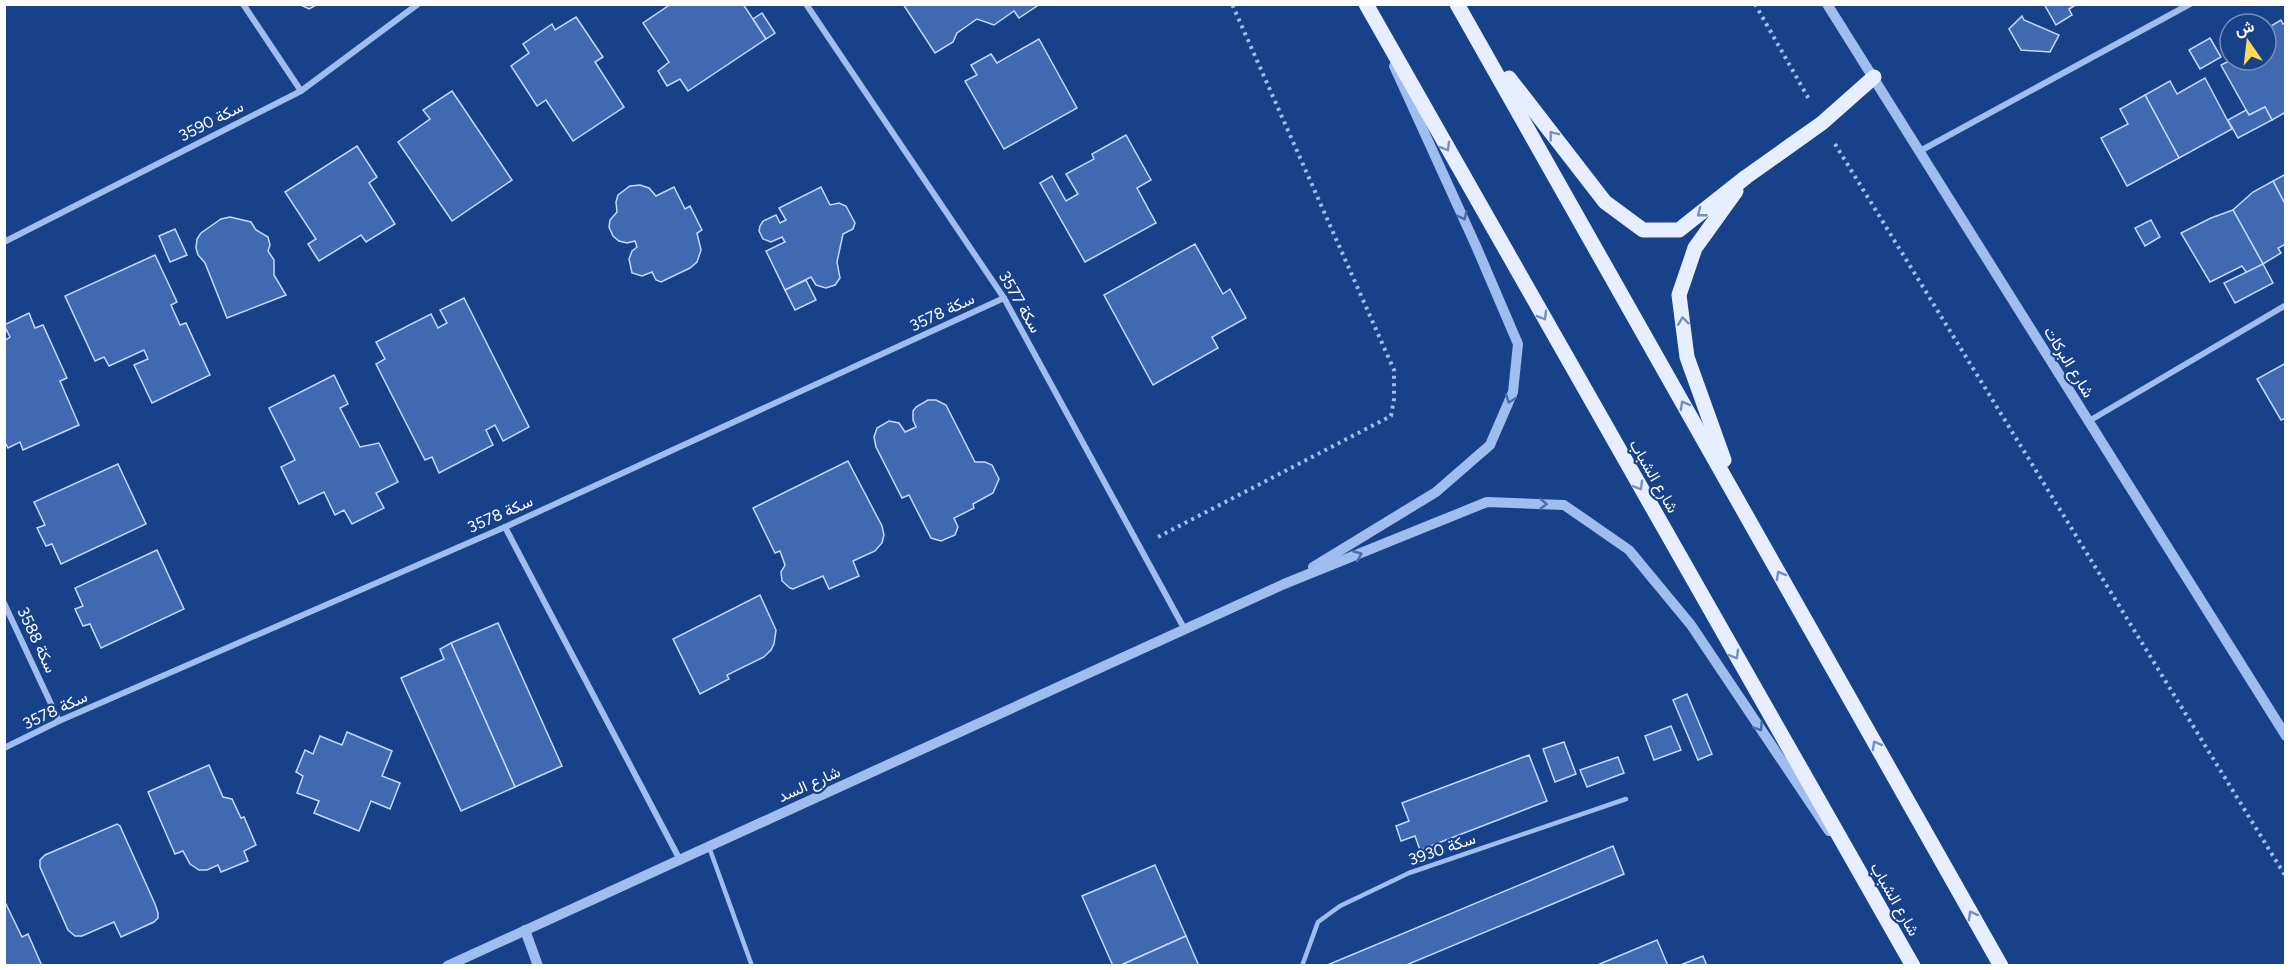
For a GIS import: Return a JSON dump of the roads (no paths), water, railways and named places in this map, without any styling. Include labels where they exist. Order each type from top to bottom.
[{"type":"main road","points":[[1457,4],[2001,966]]},
{"type":"main road","name":"شارع الشباب","points":[[1367,7],[1912,966]]},
{"type":"main road","points":[[1476,35],[1605,202],[1643,230],[1679,230],[1746,177],[1822,123],[1874,77]]},
{"type":"main road","points":[[1746,177],[1695,248],[1679,295],[1687,357],[1711,427],[1746,515]]},
{"type":"street","points":[[243,4],[301,91]]},
{"type":"street","name":"سكة 3590","points":[[4,242],[301,91],[418,4]]},
{"type":"street","name":"سكة 3577","points":[[806,4],[1004,298],[1185,630]]},
{"type":"street","name":"شارع البركات","points":[[1827,4],[2286,736]]},
{"type":"street","points":[[1920,151],[2190,4]]},
{"type":"street","points":[[1284,584],[1436,492],[1490,445],[1513,392],[1518,344],[1367,7]]},
{"type":"street","name":"سكة 3578","points":[[4,748],[59,721],[505,527],[1004,298]]},
{"type":"street","points":[[2089,421],[2286,305]]},
{"type":"street","points":[[1284,584],[1487,502],[1564,505],[1629,550],[1691,625],[1874,899]]},
{"type":"street","points":[[505,527],[680,860]]},
{"type":"street","name":"شارع السد","points":[[447,966],[1284,584]]},
{"type":"street","name":"سكة 3588","points":[[4,603],[59,721]]},
{"type":"street","points":[[525,930],[538,966]]},
{"type":"lane","name":"سكة 3930","points":[[1302,966],[1317,922],[1340,906],[1409,873],[1626,799]]},
{"type":"lane","points":[[709,847],[752,966]]}]
